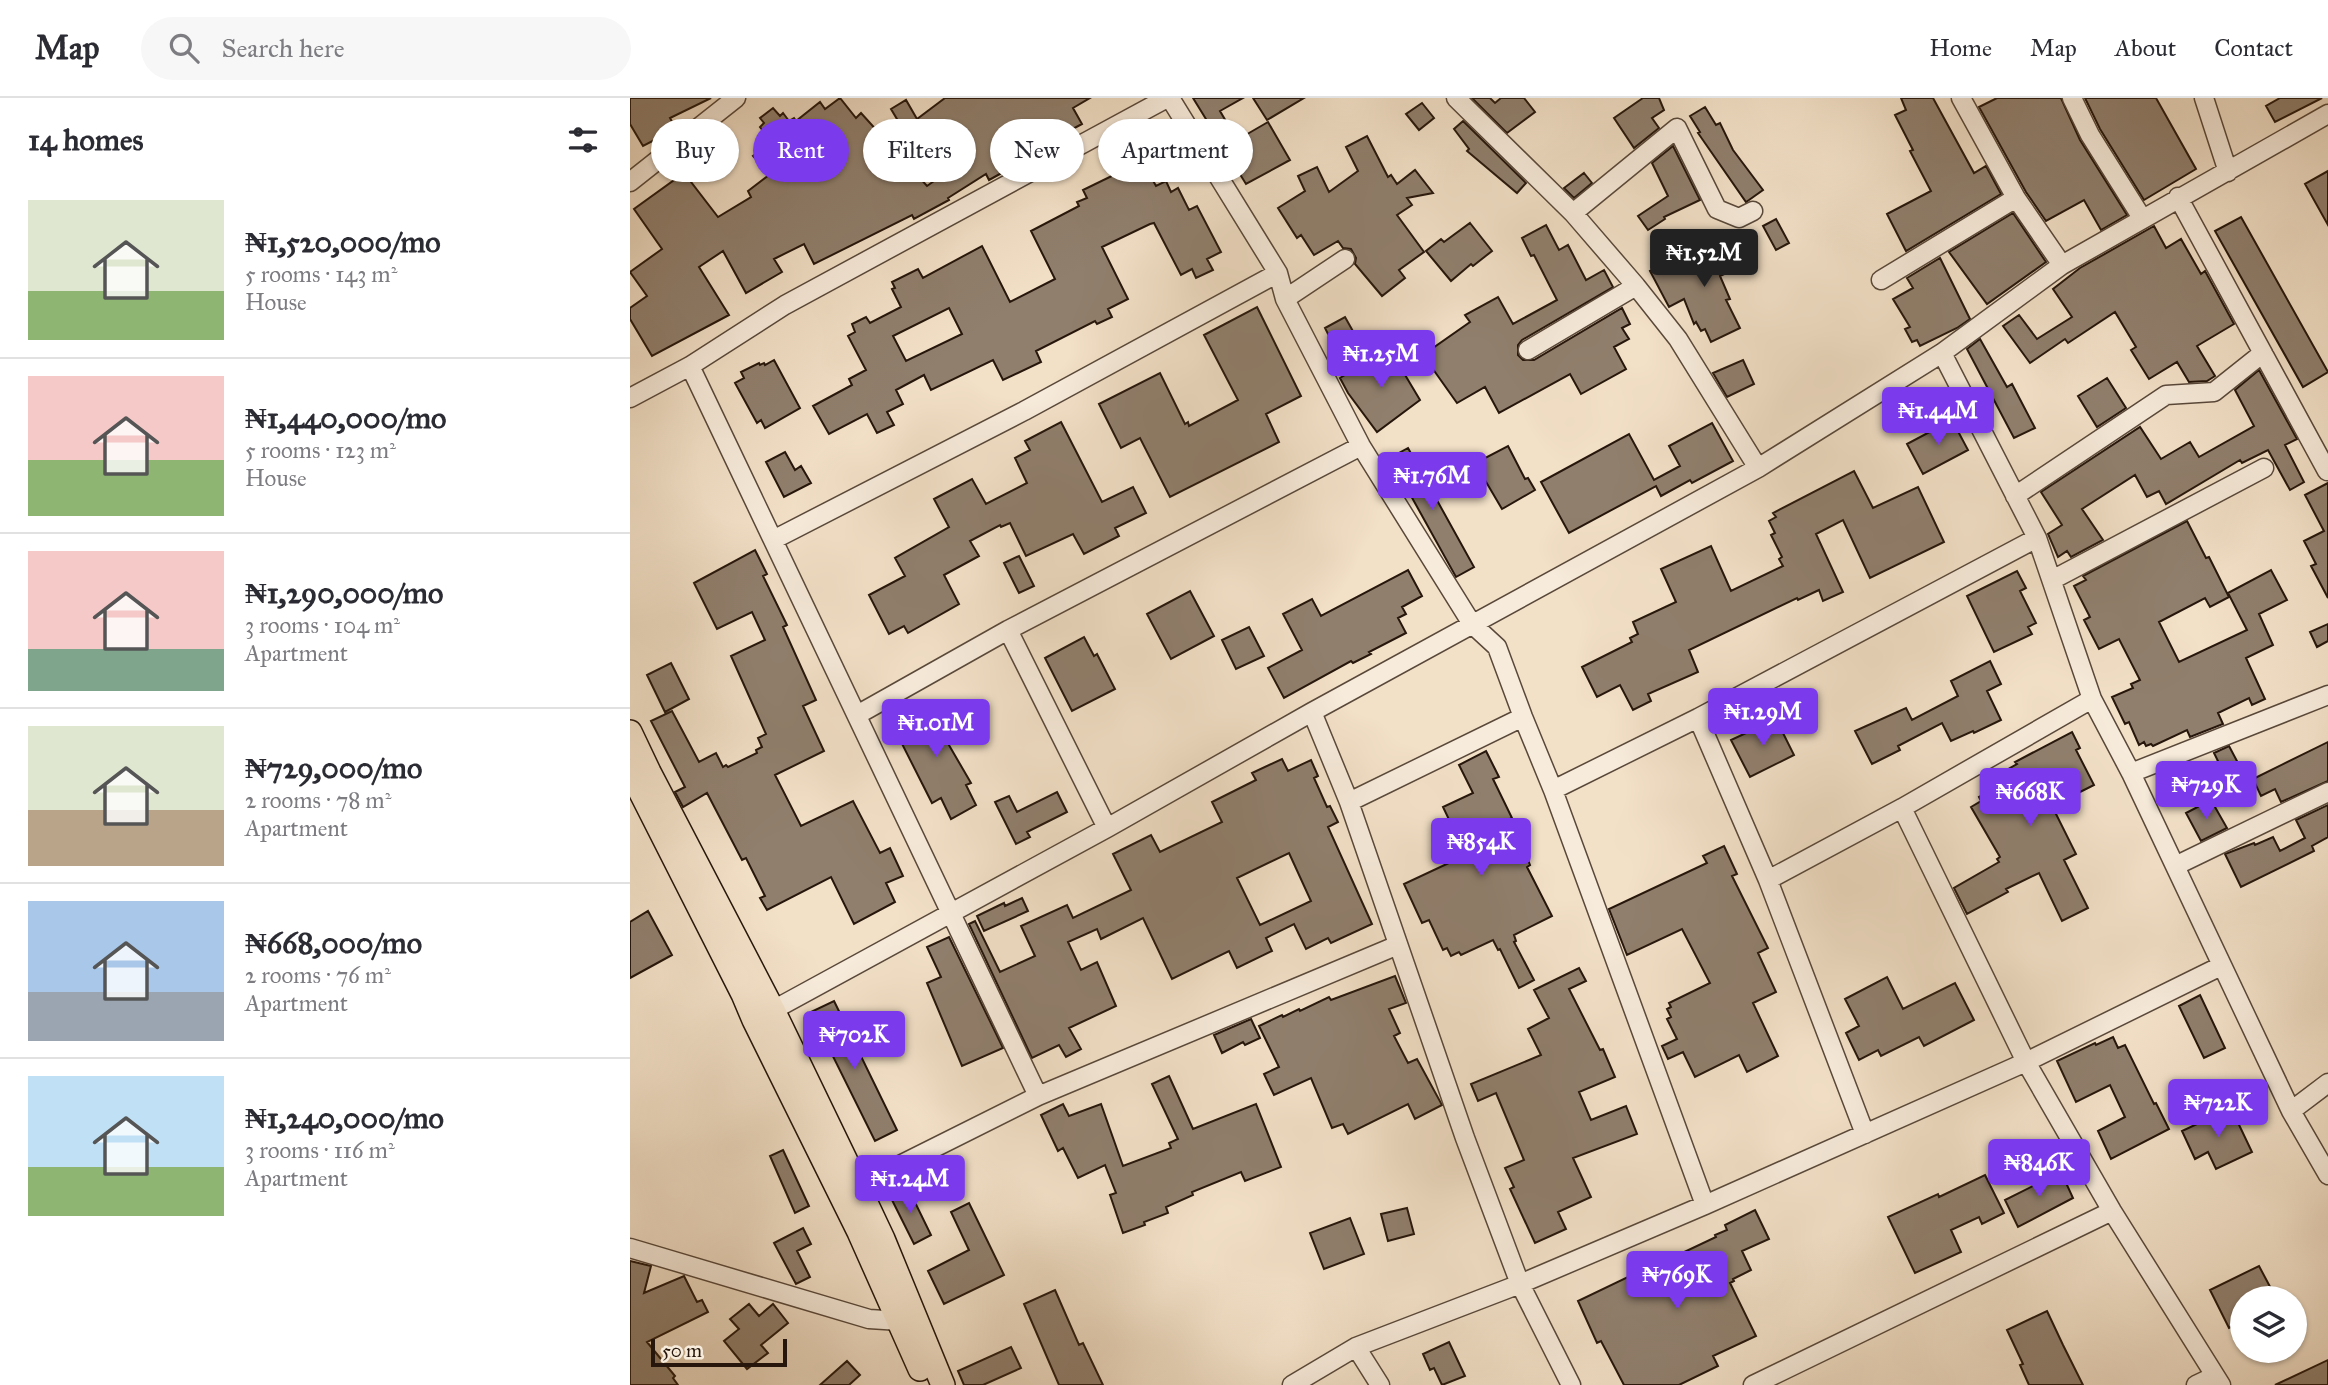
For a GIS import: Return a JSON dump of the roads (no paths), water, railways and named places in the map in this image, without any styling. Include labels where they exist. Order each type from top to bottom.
[{"type":"main road","points":[[630,732],[763,1015],[927,1385]]},
{"type":"main road","points":[[630,771],[743,994],[763,1015],[858,1186],[883,1239],[943,1385]]},
{"type":"street","points":[[631,179],[736,98]]},
{"type":"street","points":[[630,398],[690,366],[785,305],[1169,98],[1278,273],[1285,299],[1361,446],[1472,624],[1497,647],[1553,790],[1704,1205]]},
{"type":"street","points":[[1456,98],[1573,213],[1636,286],[1678,339],[1758,468]]},
{"type":"street","points":[[1961,98],[2016,198],[2062,265]]},
{"type":"street","points":[[2072,98],[2090,135],[2142,218]]},
{"type":"street","points":[[2204,98],[2228,172]]},
{"type":"street","points":[[763,1015],[1758,468],[1942,353],[2062,265],[2328,114]]},
{"type":"street","points":[[1573,213],[1677,128],[1717,209],[1739,218],[1753,211]]},
{"type":"street","points":[[2178,197],[2327,471]]},
{"type":"street","points":[[1881,280],[2016,198]]},
{"type":"street","points":[[1285,299],[1345,258]]},
{"type":"street","points":[[773,540],[1024,411],[1278,273]]},
{"type":"street","points":[[1528,350],[1636,286]]},
{"type":"street","points":[[1942,353],[2037,538],[2092,699],[2131,772],[2291,1111],[2328,1175]]},
{"type":"street","points":[[2015,496],[2166,395],[2214,392],[2263,353]]},
{"type":"street","points":[[690,366],[1038,1096]]},
{"type":"street","points":[[857,715],[1008,631],[1361,446]]},
{"type":"street","points":[[2052,580],[2264,468]]},
{"type":"street","points":[[1553,790],[1698,718],[2037,538]]},
{"type":"street","points":[[1008,631],[1107,828]]},
{"type":"street","points":[[2131,772],[2328,695]]},
{"type":"street","points":[[1768,880],[1902,808],[2092,699]]},
{"type":"street","points":[[1311,712],[1349,802],[1465,1138],[1520,1283],[1571,1385]]},
{"type":"street","points":[[1349,802],[1523,717]]},
{"type":"street","points":[[1698,718],[1768,880],[1865,1133]]},
{"type":"street","points":[[2175,866],[2328,792]]},
{"type":"street","points":[[1902,808],[2026,1062],[2112,1211],[2218,1380],[2196,1385]]},
{"type":"street","points":[[858,1186],[1038,1096],[1398,945]]},
{"type":"street","points":[[1292,1385],[1356,1347],[1520,1283],[1704,1205],[2026,1062],[2221,965]]},
{"type":"street","points":[[2291,1111],[2328,1083]]},
{"type":"street","points":[[1753,1385],[2112,1211]]},
{"type":"street","points":[[630,1248],[869,1319],[900,1321]]},
{"type":"street","points":[[1356,1347],[1380,1385]]}]
